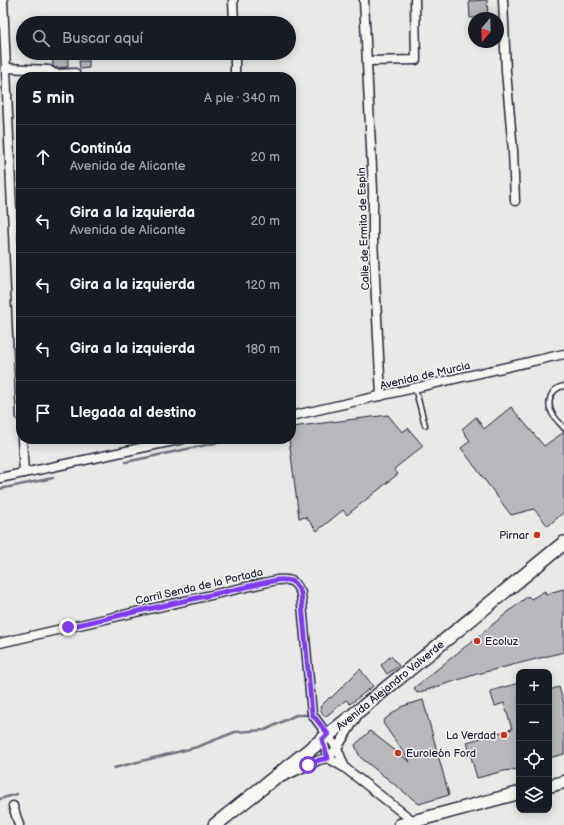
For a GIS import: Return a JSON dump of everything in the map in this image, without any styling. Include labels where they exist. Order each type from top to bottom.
[{"type":"main road","name":"Avenida Alejandro Valverde","points":[[215,825],[362,708],[564,543]]},
{"type":"street","points":[[3,0],[16,308]]},
{"type":"street","points":[[233,0],[234,16]]},
{"type":"street","name":"Calle de Ermita de Espín","points":[[364,0],[374,190],[373,240],[381,396]]},
{"type":"street","points":[[368,61],[416,60],[415,0]]},
{"type":"street","points":[[503,0],[506,71],[513,151],[515,201]]},
{"type":"street","points":[[234,60],[235,72]]},
{"type":"street","points":[[6,68],[49,70],[51,72]]},
{"type":"street","name":"Avenida de Murcia","points":[[296,415],[564,354]]},
{"type":"street","points":[[22,444],[24,473]]},
{"type":"street","points":[[0,478],[160,444]]},
{"type":"street","name":"Carril Senda de la Portada","points":[[0,643],[253,585],[287,579],[295,583],[301,593],[312,714],[325,737]]},
{"type":"street","points":[[266,785],[319,760],[328,758],[337,748],[362,708]]},
{"type":"street","points":[[325,737],[337,748],[345,768]]},
{"type":"street","points":[[325,737],[328,758]]},
{"type":"street","points":[[328,758],[345,768],[413,821]]},
{"type":"street","points":[[552,785],[564,782]]},
{"type":"street","points":[[400,825],[516,794]]},
{"type":"street","points":[[13,806],[19,825]]},
{"type":"lane","points":[[564,386],[556,388],[552,392],[549,402],[550,411],[564,428]]},
{"type":"lane","points":[[415,388],[425,425]]},
{"type":"building","points":[[487,0],[488,12],[470,12],[469,1]]},
{"type":"building","points":[[53,60],[68,60],[68,67],[55,68],[53,66]]},
{"type":"building","points":[[79,61],[89,61],[89,68],[80,69]]},
{"type":"building","points":[[511,407],[544,446],[564,432],[564,512],[548,526],[534,509],[511,515],[461,448],[470,441],[462,429],[476,417],[484,429]]},
{"type":"building","points":[[388,415],[402,432],[408,428],[423,446],[394,469],[398,474],[347,515],[343,510],[317,531],[306,517],[299,518],[290,444],[296,444],[296,426]]},
{"type":"building","points":[[564,589],[564,652],[477,674],[417,693],[414,688],[528,596],[531,599],[545,591],[546,595]]},
{"type":"building","points":[[391,656],[399,666],[387,674],[381,665]]},
{"type":"building","points":[[360,669],[373,686],[350,704],[346,700],[325,717],[320,707]]},
{"type":"building","name":"La Verdad","points":[[516,684],[516,769],[477,778],[467,742],[512,729],[504,703],[495,706],[490,691]]},
{"type":"building","points":[[559,687],[564,705],[564,754],[552,757],[552,705],[552,689]]},
{"type":"building","name":"Euroleón Ford","points":[[423,700],[449,795],[419,804],[360,757],[355,745],[370,731],[410,762],[383,723],[385,719],[403,706]]},
{"type":"waterway","points":[[126,462],[211,444]]},
{"type":"waterway","points":[[0,489],[53,478]]},
{"type":"waterway","points":[[114,768],[197,747],[235,732],[265,730],[296,715],[307,715]]},
{"type":"waterway","points":[[0,799],[17,794]]},
{"type":"place","name":"Pirnar","points":[[537,535]]},
{"type":"place","name":"Ecoluz","points":[[477,641]]},
{"type":"place","name":"La Verdad","points":[[504,735]]},
{"type":"place","name":"Euroleón Ford","points":[[398,753]]},
{"type":"route","points":[[68,627],[277,580],[287,579],[295,583],[301,593],[312,714],[328,734],[322,740],[328,758],[308,765]]}]
